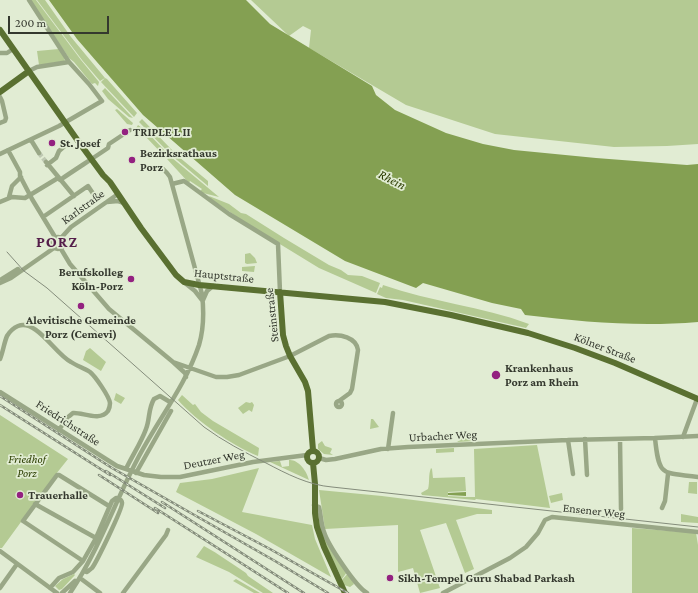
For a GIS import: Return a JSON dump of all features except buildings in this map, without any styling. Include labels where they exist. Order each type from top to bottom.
[{"type":"main road","name":"Hauptstraße","points":[[0,30],[172,271],[184,282],[199,286],[280,292],[396,304],[500,326]]},
{"type":"main road","points":[[0,92],[29,71]]},
{"type":"main road","name":"Steinstraße","points":[[280,292],[283,335],[290,356],[306,386],[316,521],[320,538],[345,593]]},
{"type":"main road","name":"Kölner Straße","points":[[500,326],[555,341],[598,356],[697,399]]},
{"type":"main road","points":[[318,452],[319,458],[317,462],[311,457],[318,452]]},
{"type":"street","points":[[0,154],[66,122],[102,101],[85,79],[69,62],[29,0]]},
{"type":"street","points":[[0,53],[13,49]]},
{"type":"street","points":[[29,71],[36,67],[69,62]]},
{"type":"street","points":[[0,97],[2,101],[2,113],[6,118],[5,121],[0,123]]},
{"type":"street","points":[[0,202],[9,197],[25,198],[99,155],[108,148],[109,144],[130,130]]},
{"type":"street","points":[[31,140],[39,153]]},
{"type":"street","points":[[68,143],[59,151],[56,158],[46,163],[74,196]]},
{"type":"street","points":[[8,150],[30,195],[58,237],[64,243],[61,249]]},
{"type":"street","points":[[70,593],[84,571],[98,544],[130,474],[154,428],[186,377],[202,334],[204,318],[203,302],[172,184],[167,173],[162,168]]},
{"type":"street","points":[[9,197],[12,186],[21,177]]},
{"type":"street","name":"Steinstraße","points":[[172,184],[184,181],[229,214],[278,244],[280,292]]},
{"type":"street","points":[[44,216],[88,186],[94,195],[99,196]]},
{"type":"street","points":[[110,199],[112,195],[112,186]]},
{"type":"street","name":"Karlstraße","points":[[58,237],[118,194]]},
{"type":"street","points":[[106,203],[115,201],[124,203]]},
{"type":"street","points":[[53,247],[52,240],[58,237]]},
{"type":"street","points":[[0,283],[11,278],[53,247]]},
{"type":"street","points":[[0,280],[53,247],[61,249],[70,264],[109,309],[173,362],[185,373],[186,377]]},
{"type":"street","points":[[184,282],[195,291],[203,302]]},
{"type":"street","points":[[203,302],[207,291],[213,286]]},
{"type":"street","points":[[0,360],[6,338],[10,331],[22,325],[28,325],[38,330],[60,355],[69,362],[92,374],[109,399],[110,405],[107,412],[103,415],[95,416],[73,413],[69,415],[59,430]]},
{"type":"street","points":[[173,362],[216,377],[227,377],[239,375],[290,356],[329,336],[352,339],[357,345],[358,350],[352,389],[350,393],[339,401]]},
{"type":"street","name":"Friedrichstraße","points":[[0,392],[111,462],[126,469]]},
{"type":"street","points":[[126,469],[144,433],[148,422],[149,409],[154,399],[160,396],[170,402]]},
{"type":"street","points":[[683,437],[697,399]]},
{"type":"street","points":[[136,472],[171,411]]},
{"type":"street","points":[[388,449],[393,413]]},
{"type":"street","name":"Urbacher Weg","points":[[319,458],[336,459],[368,451],[388,449],[568,440],[698,436]]},
{"type":"street","points":[[655,438],[659,465],[668,474],[698,477]]},
{"type":"street","points":[[620,439],[621,509]]},
{"type":"street","points":[[568,440],[573,474]]},
{"type":"street","points":[[585,440],[587,475]]},
{"type":"street","name":"Deutzer Weg","points":[[126,469],[153,476],[176,478],[251,463],[311,457]]},
{"type":"street","points":[[662,508],[665,501],[668,474]]},
{"type":"street","points":[[83,561],[23,521],[57,475],[109,506]]},
{"type":"street","points":[[50,588],[59,578],[73,572],[83,561],[96,538],[109,506],[116,498],[120,499],[122,505],[96,561],[91,569],[87,572],[84,571],[62,593]]},
{"type":"street","points":[[35,504],[96,538]]},
{"type":"street","points":[[314,505],[319,507],[324,533],[328,542],[353,580],[361,589],[368,593]]},
{"type":"street","name":"Ensener Weg","points":[[443,593],[510,558],[526,547],[538,533],[545,520],[552,517],[698,532]]},
{"type":"street","points":[[123,593],[166,535],[168,530]]},
{"type":"street","points":[[0,551],[57,593]]},
{"type":"street","points":[[0,588],[17,564]]},
{"type":"street","points":[[80,578],[100,593]]},
{"type":"green space","points":[[30,0],[36,0],[99,82],[98,86],[95,83],[92,84],[69,58]]},
{"type":"green space","points":[[37,0],[45,0],[71,37],[105,78],[100,81],[82,60]]},
{"type":"green space","points":[[251,0],[698,0],[698,144],[614,147],[495,134],[406,105],[309,48],[311,30],[303,26],[289,36]]},
{"type":"green space","points":[[59,49],[63,54],[65,61],[39,65],[37,51]]},
{"type":"green space","points":[[105,78],[137,113],[134,117],[101,82]]},
{"type":"green space","points":[[105,88],[133,118],[129,117],[108,99],[102,91]]},
{"type":"green space","points":[[117,109],[133,123],[132,125],[127,124],[115,110]]},
{"type":"green space","points":[[142,119],[173,151],[170,154],[139,122]]},
{"type":"green space","points":[[138,125],[146,131],[169,155],[166,158],[146,137],[135,130]]},
{"type":"green space","points":[[173,152],[208,181],[208,186],[171,155]]},
{"type":"green space","points":[[171,157],[219,197],[203,193],[200,191],[202,189],[190,181],[189,183],[167,159]]},
{"type":"green space","points":[[209,196],[229,204],[241,213],[246,214],[348,275],[362,276],[380,283],[376,293],[319,268],[252,227],[211,199]]},
{"type":"green space","points":[[250,253],[255,258],[257,263],[245,263],[245,254]]},
{"type":"green space","points":[[255,266],[254,272],[242,271],[242,267]]},
{"type":"green space","points":[[383,285],[419,296],[493,313],[529,324],[526,328],[403,300],[386,298],[377,294],[380,287],[382,288]]},
{"type":"green space","points":[[90,348],[106,362],[101,371],[83,360],[86,351]]},
{"type":"green space","points":[[116,393],[125,398],[121,404],[114,400]]},
{"type":"green space","points":[[182,395],[193,405],[195,404],[201,412],[213,421],[259,448],[258,456],[237,446],[215,432],[195,416],[178,400]]},
{"type":"green space","points":[[246,402],[252,402],[254,405],[252,412],[249,410],[243,414],[238,408]]},
{"type":"green space","name":"Friedhof Porz","points":[[0,415],[68,459],[2,548],[0,548]]},
{"type":"green space","points":[[371,419],[373,419],[379,427],[370,429]]},
{"type":"green space","points":[[470,433],[476,441],[457,442]]},
{"type":"green space","points":[[322,441],[325,446],[332,449],[330,453],[333,455],[324,454],[318,449],[318,444]]},
{"type":"green space","points":[[537,445],[550,508],[476,499],[422,495],[421,493],[428,489],[431,468],[433,478],[465,477],[466,491],[448,492],[448,496],[475,497],[474,449]]},
{"type":"green space","points":[[454,448],[454,452],[436,453],[436,449]]},
{"type":"green space","points":[[289,460],[296,461],[302,466],[309,480],[270,462],[280,461],[282,467],[289,466]]},
{"type":"green space","points":[[259,468],[242,512],[312,525],[315,539],[331,577],[256,534],[176,492],[180,483],[212,479]]},
{"type":"green space","points":[[689,482],[697,482],[697,494],[688,493]]},
{"type":"green space","points":[[319,490],[382,496],[492,510],[492,514],[477,514],[456,520],[474,569],[465,573],[446,523],[420,530],[440,588],[420,593],[413,568],[398,572],[398,525],[325,529]]},
{"type":"green space","points":[[562,493],[563,500],[551,503],[549,496]]},
{"type":"green space","points":[[681,514],[698,517],[698,523],[681,522]]},
{"type":"green space","points":[[320,517],[321,525],[347,572],[342,579],[323,539],[319,527]]},
{"type":"green space","points":[[632,528],[696,533],[698,545],[698,593],[632,593]]},
{"type":"green space","points":[[204,546],[246,573],[248,576],[273,593],[263,593],[229,572],[196,557]]},
{"type":"green space","points":[[348,573],[354,584],[350,587],[344,585],[342,580]]},
{"type":"green space","points":[[74,574],[75,575],[62,589],[59,590],[55,586],[63,579]]},
{"type":"green space","points":[[236,579],[260,593],[254,593],[233,581]]},
{"type":"water","name":"Rhein","points":[[49,0],[246,0],[270,24],[372,86],[376,95],[395,110],[446,133],[483,144],[514,150],[687,165],[698,164],[698,322],[632,324],[568,320],[525,315],[521,309],[492,303],[423,283],[416,288],[345,261],[235,195],[143,115],[77,39]]},
{"type":"water","points":[[466,492],[466,496],[448,495],[448,493]]},
{"type":"tunnel","points":[[39,153],[46,162]]},
{"type":"tram line","points":[[7,252],[24,271],[47,288],[204,427],[242,450],[298,478],[323,486],[698,527]]},
{"type":"railway","points":[[0,396],[112,468],[328,593]]},
{"type":"railway","points":[[0,405],[110,475]]},
{"type":"railway","points":[[106,471],[165,508]]},
{"type":"railway","points":[[99,475],[158,513]]},
{"type":"railway","points":[[162,502],[304,593]]},
{"type":"railway","points":[[155,508],[288,593]]},
{"type":"railway","points":[[198,511],[348,593]]},
{"type":"place","name":"TRIPLE L II","points":[[125,132]]},
{"type":"place","name":"St. Josef","points":[[52,143]]},
{"type":"place","name":"Bezirksrathaus Porz","points":[[132,160]]},
{"type":"place","name":"Berufskolleg Köln-Porz","points":[[131,279]]},
{"type":"place","name":"Alevitische Gemeinde Porz (Cemevi)","points":[[81,306]]},
{"type":"place","name":"Krankenhaus Porz am Rhein","points":[[496,375]]},
{"type":"place","name":"Trauerhalle","points":[[20,495]]},
{"type":"place","name":"Sikh-Tempel Guru Shabad Parkash","points":[[390,578]]},
{"type":"district","name":"PORZ","points":[[57,242]]}]
